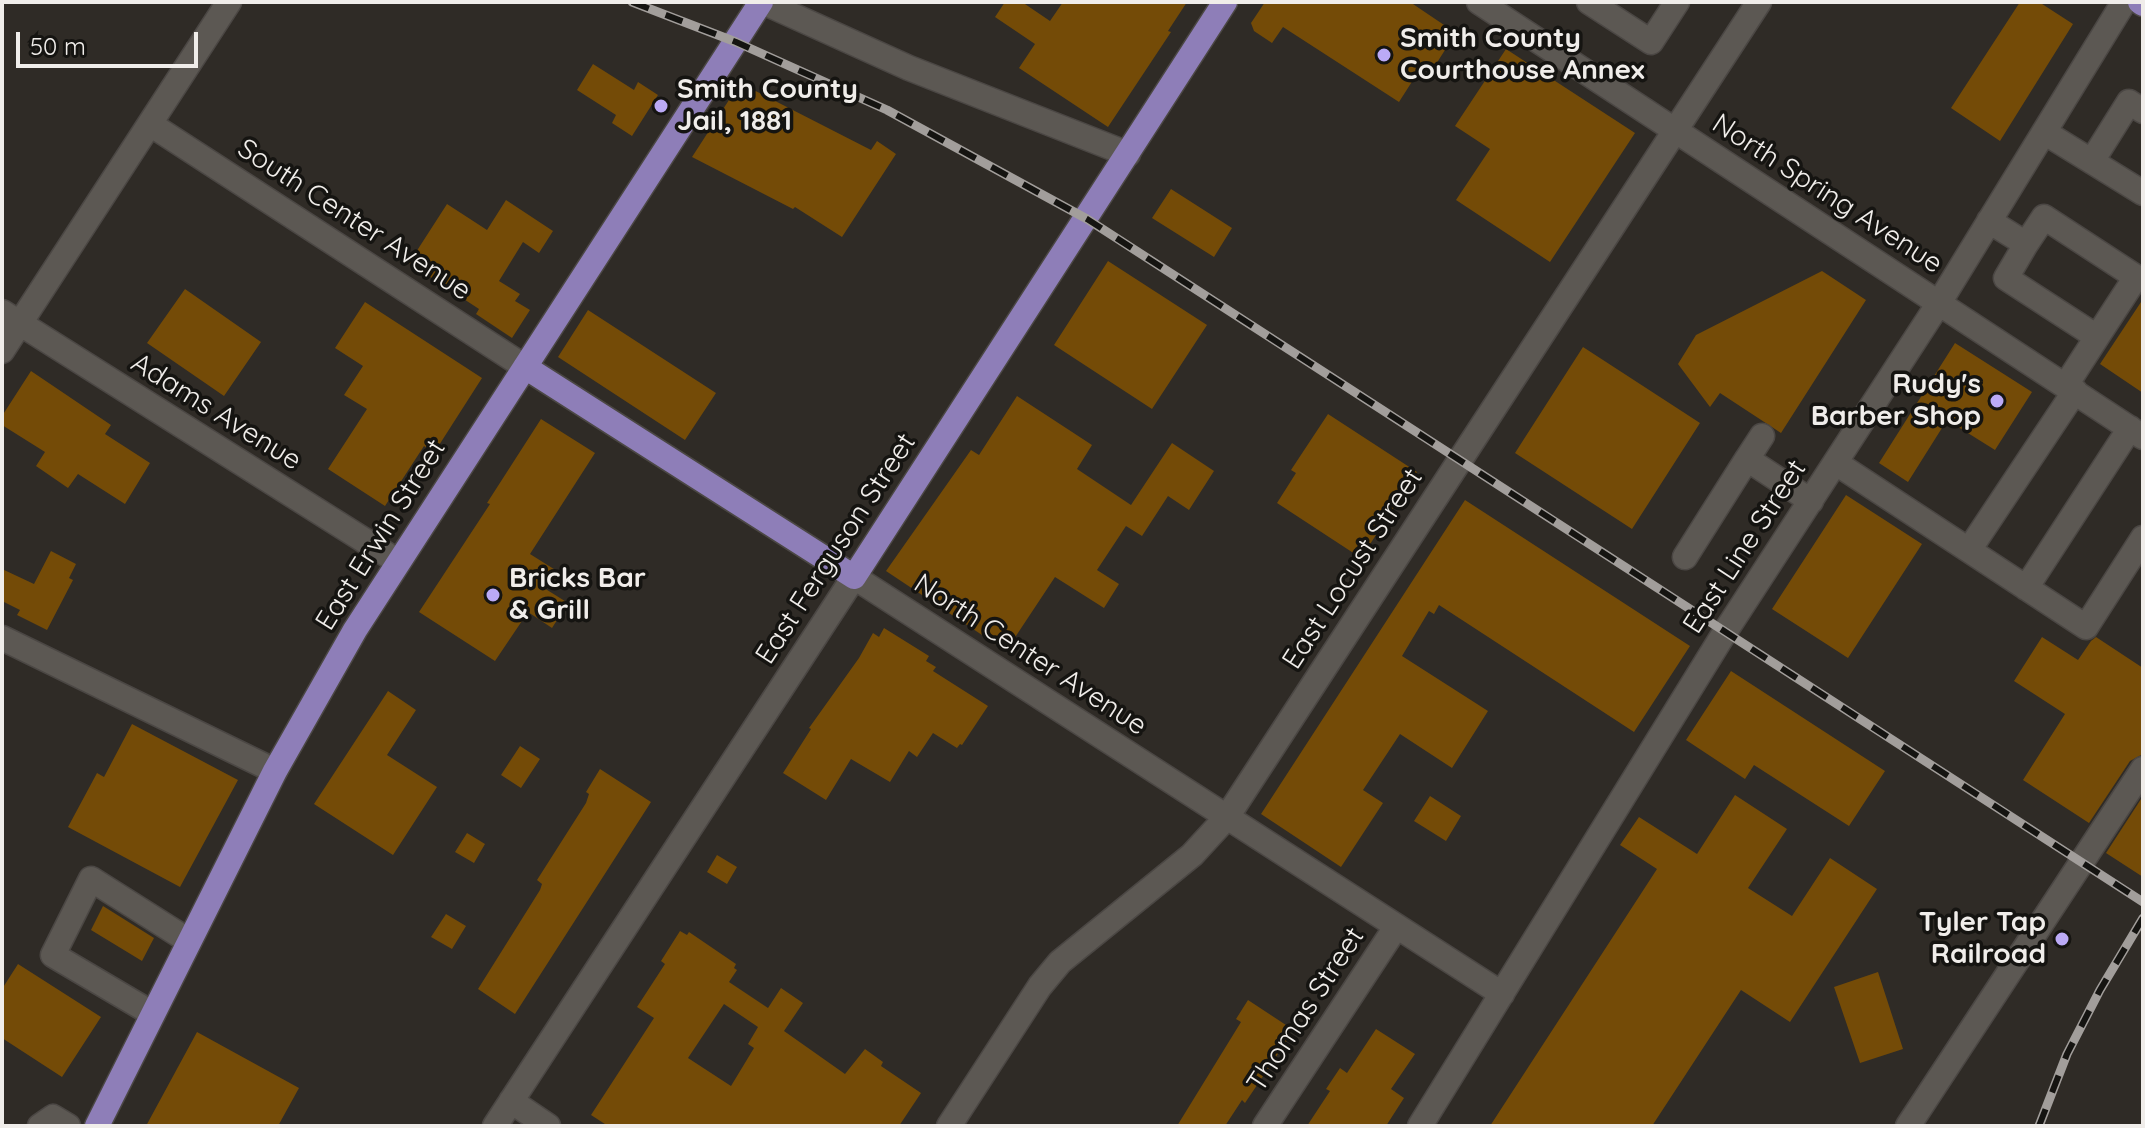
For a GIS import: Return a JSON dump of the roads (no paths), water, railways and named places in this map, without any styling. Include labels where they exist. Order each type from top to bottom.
[{"type":"main road","name":"East Erwin Street","points":[[97,1126],[275,771],[355,630],[762,2]]},
{"type":"main road","name":"East Ferguson Street","points":[[854,577],[1225,2]]},
{"type":"main road","name":"North Center Avenue","points":[[525,367],[854,577]]},
{"type":"street","points":[[2,351],[11,318],[150,124],[229,2]]},
{"type":"street","points":[[762,2],[909,68],[1128,154]]},
{"type":"street","name":"North Spring Avenue","points":[[1479,2],[2137,433]]},
{"type":"street","points":[[1589,2],[1651,42],[1677,2]]},
{"type":"street","name":"East Locust Street","points":[[949,1126],[1040,986],[1060,962],[1192,855],[1227,817],[1759,2]]},
{"type":"street","name":"East Line Street","points":[[1428,1123],[1502,994],[1725,632],[1939,303],[2124,2]]},
{"type":"street","points":[[2092,161],[2129,102],[2143,111]]},
{"type":"street","name":"South Center Avenue","points":[[150,124],[525,367]]},
{"type":"street","points":[[2044,132],[2143,193]]},
{"type":"street","points":[[1969,550],[2136,277],[2044,217],[2006,278],[2097,337]]},
{"type":"street","points":[[1989,221],[2026,244]]},
{"type":"street","name":"Adams Avenue","points":[[11,318],[397,561]]},
{"type":"street","points":[[2026,588],[2137,433]]},
{"type":"street","points":[[1685,557],[1762,436]]},
{"type":"street","points":[[1747,459],[1811,501]]},
{"type":"street","points":[[1836,463],[2086,627],[2143,538]]},
{"type":"street","name":"North Center Avenue","points":[[854,577],[1502,994]]},
{"type":"street","name":"East Ferguson Street","points":[[495,1126],[854,577]]},
{"type":"street","points":[[5,647],[275,771]]},
{"type":"street","points":[[1908,1126],[2143,769]]},
{"type":"street","points":[[153,1014],[53,955],[91,879],[189,941]]},
{"type":"street","name":"Thomas Street","points":[[1265,1126],[1396,927]]},
{"type":"street","points":[[511,1101],[548,1126]]},
{"type":"street","points":[[40,1126],[53,1117],[68,1126]]},
{"type":"railway","points":[[632,2],[736,42],[887,110],[1087,219],[2143,902]]},
{"type":"railway","points":[[2039,1126],[2067,1054],[2100,990],[2143,918]]},
{"type":"place","name":"Smith County Courthouse Annex","points":[[1384,55]]},
{"type":"place","name":"Smith County Jail, 1881","points":[[661,106]]},
{"type":"place","name":"Rudy's Barber Shop","points":[[1997,401]]},
{"type":"place","name":"Bricks Bar & Grill","points":[[493,595]]},
{"type":"place","name":"Tyler Tap Railroad","points":[[2062,939]]}]
